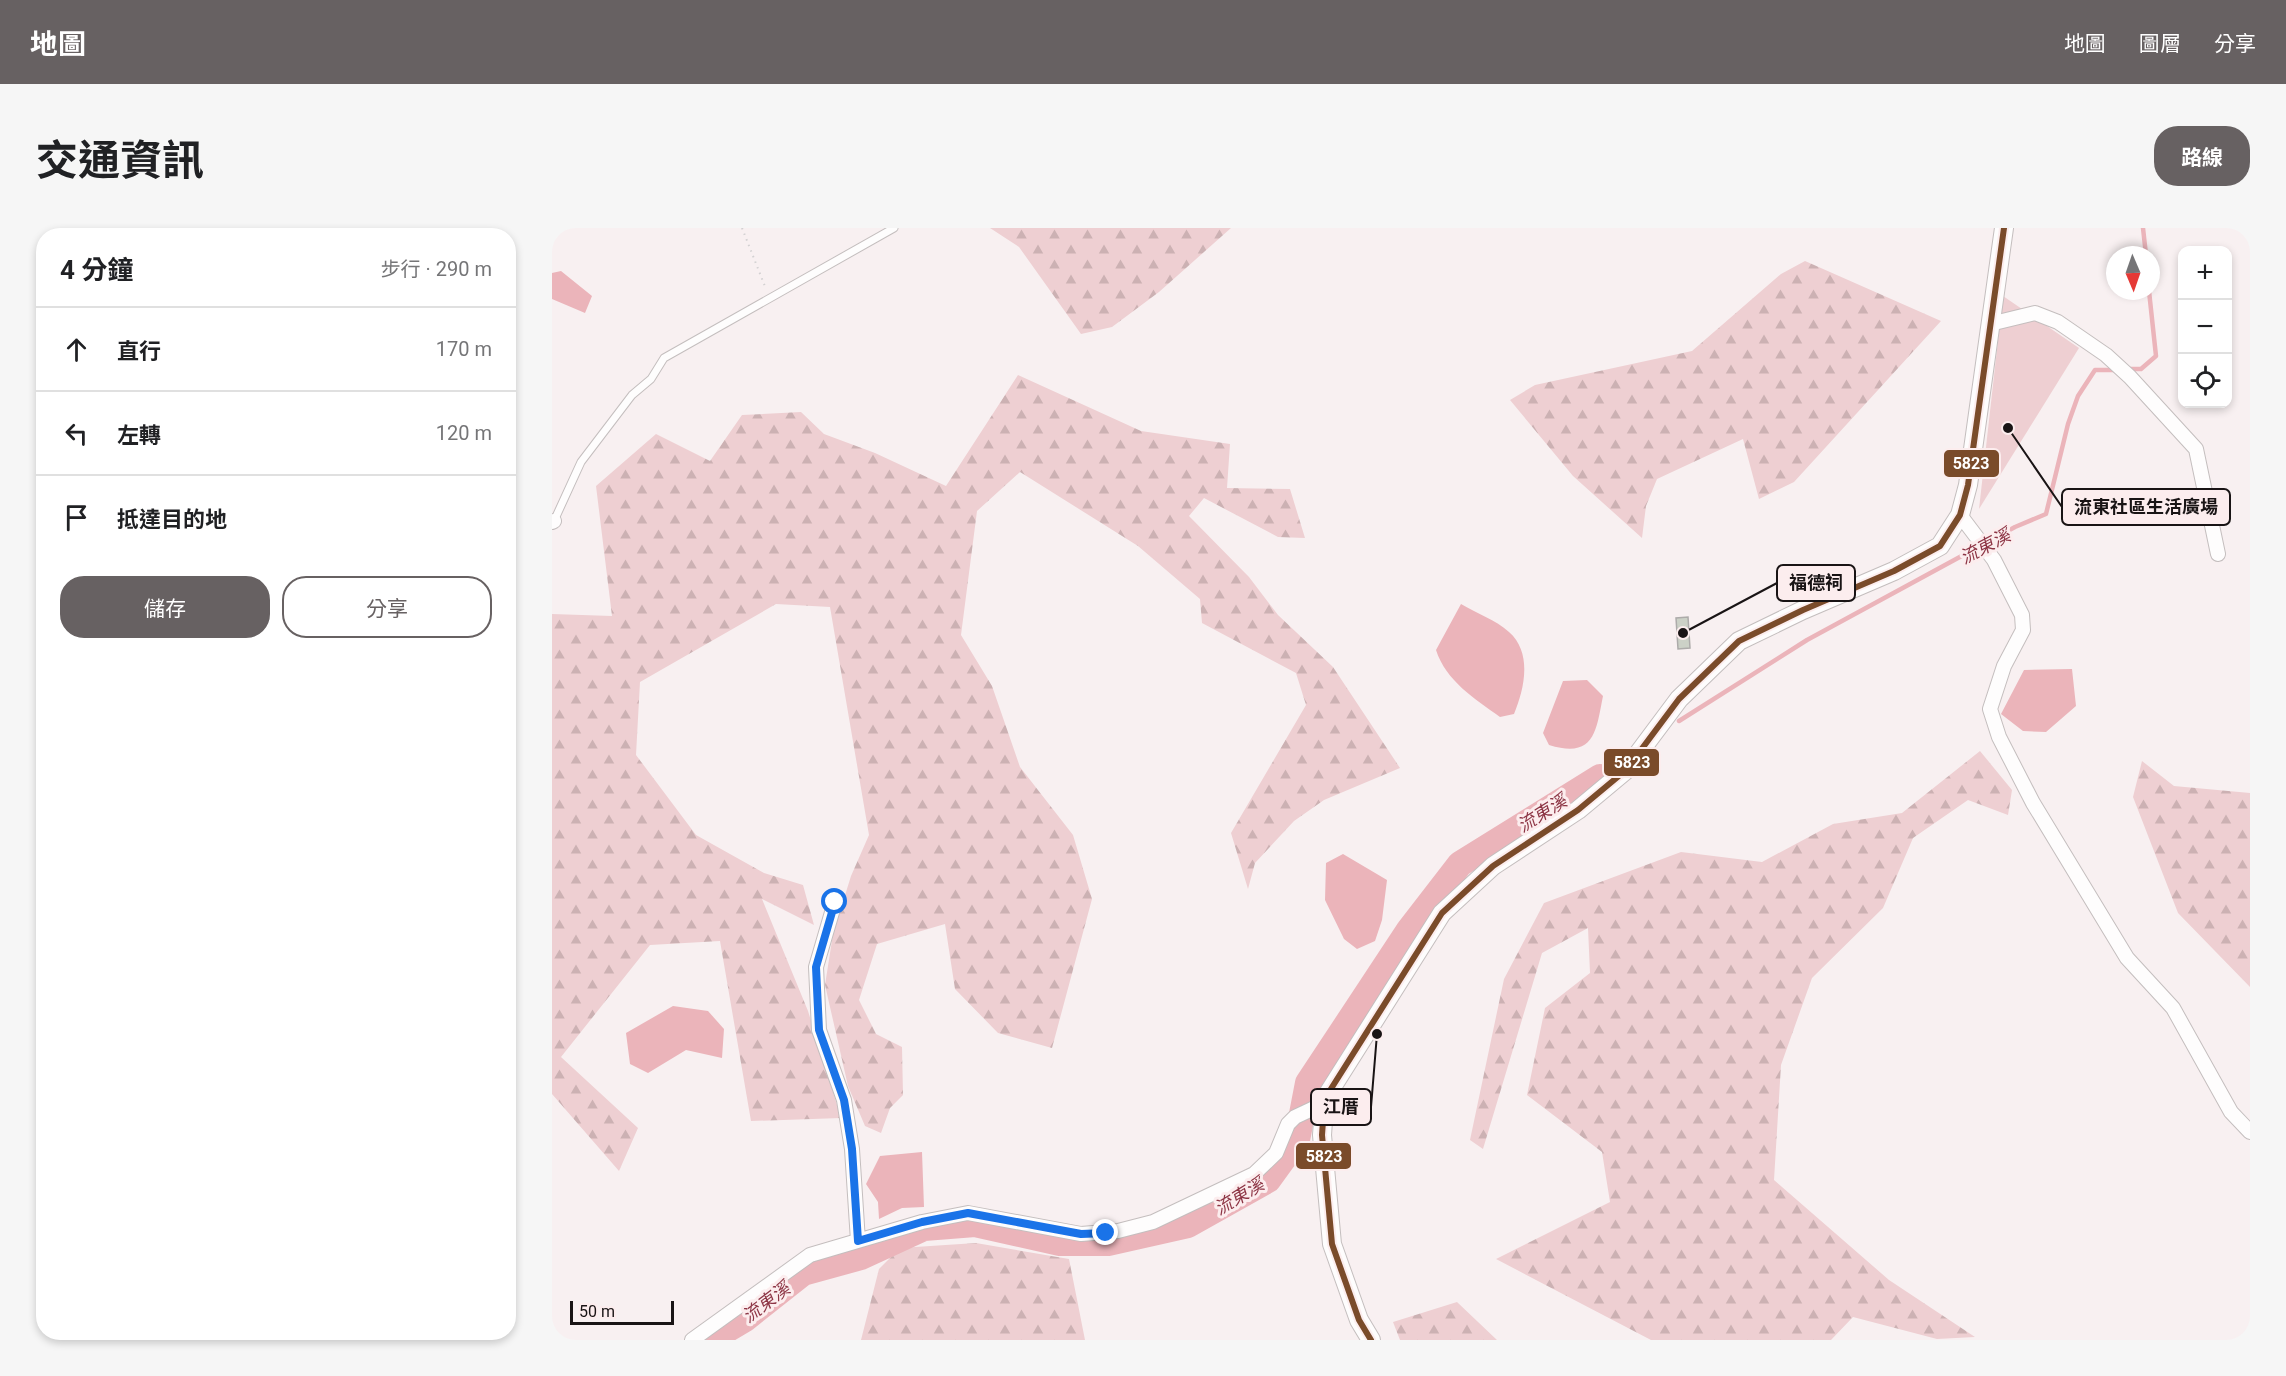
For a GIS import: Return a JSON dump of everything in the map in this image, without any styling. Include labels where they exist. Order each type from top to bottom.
[{"type":"street","points":[[692,1340],[810,1255],[922,1222],[968,1213],[1081,1234],[1118,1231],[1154,1222],[1254,1174],[1276,1153],[1288,1124],[1295,1117],[1318,1108],[1442,913],[1492,866],[1578,810],[1626,770],[1679,699],[1739,641],[1803,609],[1894,571],[1940,546],[1960,515],[1968,485],[2004,228]]},
{"type":"street","points":[[1990,324],[2035,313],[2058,322],[2106,355],[2130,377],[2196,449],[2218,554]]},
{"type":"street","points":[[1960,515],[1973,529],[1994,560],[2022,615],[2023,630],[2004,666],[1990,709],[1999,737],[2033,804],[2127,958],[2173,1008],[2231,1112],[2250,1132]]},
{"type":"street","points":[[835,902],[816,967],[819,1030],[844,1100],[852,1149],[858,1241]]},
{"type":"street","points":[[1318,1108],[1332,1244],[1359,1320],[1371,1340]]},
{"type":"lane","points":[[553,521],[581,462],[632,395],[651,379],[664,358],[894,228]]},
{"type":"path","points":[[742,228],[748,239],[758,273],[771,297]]},
{"type":"green space","points":[[990,228],[1231,228],[1159,292],[1112,327],[1081,334],[1019,247]]},
{"type":"green space","points":[[1805,261],[1941,321],[1794,482],[1759,499],[1743,439],[1657,479],[1646,506],[1642,538],[1573,476],[1510,400],[1535,385],[1692,351],[1781,274]]},
{"type":"green space","points":[[2003,296],[2079,348],[1979,509]]},
{"type":"green space","points":[[1018,375],[1141,431],[1230,444],[1227,488],[1290,489],[1305,538],[1278,537],[1204,498],[1189,516],[1249,577],[1278,615],[1333,667],[1400,768],[1324,800],[1294,821],[1255,863],[1248,889],[1231,833],[1306,705],[1296,673],[1202,623],[1200,599],[1138,546],[1020,472],[977,511],[961,635],[992,686],[1020,767],[1073,835],[1092,899],[1052,1048],[998,1033],[955,989],[945,924],[877,944],[859,1000],[876,1034],[902,1047],[903,1095],[890,1108],[881,1133],[865,1126],[848,1086],[825,985],[833,934],[851,876],[869,835],[830,607],[776,604],[640,682],[636,755],[696,835],[764,873],[803,885],[814,925],[762,899],[808,1011],[841,1118],[751,1121],[720,941],[650,945],[561,1057],[638,1128],[619,1171],[552,1094],[552,614],[612,616],[596,486],[656,434],[710,461],[742,415],[801,412],[824,434],[875,453],[946,486]]},
{"type":"green space","points":[[1980,751],[2012,790],[2008,815],[1968,800],[1913,838],[1883,908],[1812,978],[1781,1065],[1774,1180],[1889,1280],[1975,1337],[1937,1339],[1853,1317],[1831,1340],[1651,1340],[1496,1259],[1610,1202],[1602,1152],[1527,1095],[1545,1008],[1590,973],[1588,928],[1542,953],[1483,1149],[1470,1140],[1504,979],[1544,903],[1681,852],[1762,862],[1833,824],[1902,813]]},
{"type":"green space","points":[[2142,761],[2174,786],[2250,793],[2250,987],[2178,913],[2133,797]]},
{"type":"green space","points":[[976,1243],[1069,1259],[1085,1340],[861,1340],[879,1269],[900,1248]]},
{"type":"green space","points":[[1457,1302],[1497,1340],[1400,1340],[1393,1322]]},
{"type":"shaded area","points":[[561,271],[592,296],[585,313],[552,299],[552,273]]},
{"type":"shaded area","points":[[1461,604],[1492,620],[1517,641],[1524,661],[1524,672],[1521,694],[1514,714],[1500,717],[1462,688],[1441,661],[1436,650]]},
{"type":"shaded area","points":[[2072,669],[2076,706],[2046,732],[2023,731],[2001,714],[2024,670]]},
{"type":"shaded area","points":[[1587,680],[1603,696],[1591,739],[1576,748],[1549,745],[1543,733],[1563,681]]},
{"type":"shaded area","points":[[1343,854],[1387,880],[1382,920],[1375,941],[1357,949],[1344,939],[1325,900],[1326,863]]},
{"type":"shaded area","points":[[673,1006],[708,1011],[724,1029],[722,1058],[686,1050],[648,1073],[630,1064],[626,1033]]},
{"type":"shaded area","points":[[922,1152],[924,1207],[902,1208],[879,1219],[878,1202],[866,1184],[880,1156]]},
{"type":"building","points":[[1688,617],[1690,648],[1678,649],[1676,618]]},
{"type":"waterway","name":"流東溪","points":[[2143,228],[2145,246]]},
{"type":"waterway","name":"流東溪","points":[[2128,369],[2141,369],[2156,356],[2150,300]]},
{"type":"waterway","name":"流東溪","points":[[1679,721],[1807,640],[2015,527],[2046,514],[2068,424],[2078,396],[2095,370],[2117,370]]},
{"type":"waterway","name":"流東溪","points":[[710,1340],[745,1319],[803,1273],[861,1257],[924,1228],[975,1224],[1060,1243],[1108,1243],[1188,1225],[1268,1180],[1297,1140],[1308,1083],[1409,930],[1460,864],[1600,777]]},
{"type":"transit line","name":"5823","points":[[1371,1340],[1359,1320],[1332,1244],[1322,1135],[1324,1107],[1329,1092],[1442,913],[1493,866],[1578,810],[1626,770],[1679,699],[1739,641],[1803,610],[1894,571],[1940,546],[1960,515],[1968,485],[2004,228]]},
{"type":"place","name":"流東社區生活廣場","points":[[2008,428]]},
{"type":"place","name":"福德祠","points":[[1683,633]]},
{"type":"place","name":"江厝","points":[[1377,1034]]},
{"type":"route","points":[[835,902],[816,967],[819,1030],[844,1100],[852,1149],[858,1241],[922,1222],[968,1213],[1081,1234],[1106,1233]]}]
